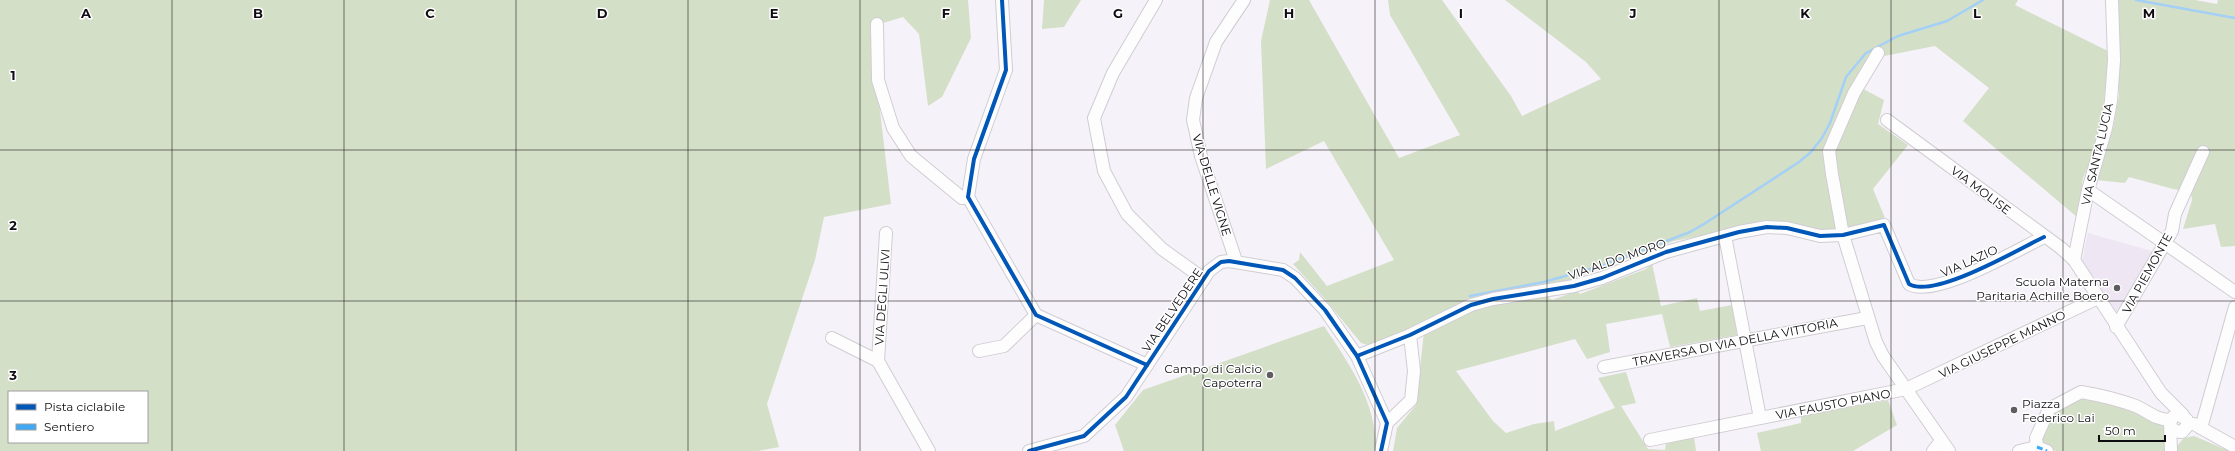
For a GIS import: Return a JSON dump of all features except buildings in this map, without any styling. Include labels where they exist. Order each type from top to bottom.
[{"type":"street","points":[[1002,0],[1006,70],[974,158],[968,197],[1036,315],[1147,365]]},
{"type":"street","points":[[1156,0],[1113,73],[1094,118],[1104,171],[1127,214],[1162,249],[1204,279]]},
{"type":"street","name":"VIA DELLE VIGNE","points":[[1236,261],[1201,156],[1193,120],[1196,98],[1216,42],[1244,0]]},
{"type":"street","name":"VIA SANTA LUCIA","points":[[2074,260],[2088,190],[2106,128],[2111,101],[2114,60],[2112,0]]},
{"type":"street","points":[[877,24],[878,80],[893,128],[911,156],[962,198],[968,197]]},
{"type":"street","points":[[1878,53],[1854,93],[1830,151],[1832,174],[1844,234],[1867,318],[1883,356],[1949,451]]},
{"type":"street","name":"VIA MOLISE","points":[[1887,120],[2074,260]]},
{"type":"street","name":"VIA PIEMONTE","points":[[2116,327],[2172,231],[2175,214],[2203,152]]},
{"type":"street","points":[[2088,190],[2235,292]]},
{"type":"street","name":"VIA LAZIO","points":[[1844,234],[1884,226],[1909,284],[1921,288],[1950,283],[2044,237]]},
{"type":"street","name":"VIA ALDO MORO","points":[[1357,356],[1410,335],[1471,305],[1493,299],[1574,286],[1602,278],[1666,252],[1725,236],[1767,227],[1787,228],[1820,236],[1844,234]]},
{"type":"street","name":"VIA DEGLI ULIVI","points":[[886,233],[878,361],[929,451]]},
{"type":"street","name":"VIA FAUSTO PIANO","points":[[1725,236],[1760,418]]},
{"type":"street","points":[[2074,260],[2116,327],[2161,393],[2185,417],[2205,431],[2235,447]]},
{"type":"street","name":"VIA BELVEDERE","points":[[1029,451],[1084,436],[1126,397],[1204,279],[1215,266],[1221,262],[1236,261],[1283,270],[1295,278],[1325,310],[1357,356],[1387,423]]},
{"type":"street","name":"VIA GIUSEPPE MANNO","points":[[1906,389],[2098,298]]},
{"type":"street","points":[[2205,431],[2235,307]]},
{"type":"street","points":[[979,351],[1004,346],[1036,315]]},
{"type":"street","name":"TRAVERSA DI VIA DELLA VITTORIA","points":[[1604,367],[1683,353],[1746,339],[1867,318]]},
{"type":"street","points":[[1381,451],[1387,423],[1411,400],[1414,371],[1410,335]]},
{"type":"street","name":"VIA DEGLI ULIVI","points":[[832,338],[878,361]]},
{"type":"street","name":"VIA FAUSTO PIANO","points":[[1650,440],[1906,389]]},
{"type":"street","points":[[2019,451],[2042,449],[2037,433],[2049,409],[2081,392],[2124,402],[2161,420],[2171,423]]},
{"type":"street","points":[[2161,393],[2174,431],[2182,432]]},
{"type":"street","points":[[2171,448],[2171,423],[2177,415],[2185,417]]},
{"type":"street","points":[[2171,448],[2188,425],[2185,417]]},
{"type":"street","points":[[1933,451],[1941,441]]},
{"type":"shaded area","name":"Scuola Materna Paritaria Achille Boero","points":[[2088,233],[2155,252],[2119,315],[2082,261]]},
{"type":"green space","points":[[0,0],[968,0],[971,38],[942,97],[928,106],[919,34],[903,17],[870,27],[891,204],[824,217],[815,260],[767,404],[779,447],[758,451],[0,451]]},
{"type":"green space","points":[[1044,0],[1081,0],[1064,27],[1042,29]]},
{"type":"green space","points":[[1270,0],[1309,0],[1399,158],[1460,135],[1390,15],[1388,0],[1442,0],[1511,96],[1522,116],[1601,79],[1586,62],[1505,0],[2018,0],[2015,5],[2110,52],[2100,130],[2090,162],[2083,178],[2077,217],[1963,121],[1989,88],[1935,46],[1879,57],[1854,84],[1884,100],[1878,124],[1908,145],[1873,189],[1885,218],[1826,233],[1773,222],[1674,241],[1570,280],[1469,301],[1371,346],[1361,343],[1324,298],[1293,264],[1299,260],[1300,252],[1327,286],[1394,260],[1324,141],[1266,169],[1261,41]]},
{"type":"green space","points":[[2118,0],[2195,0],[2217,4],[2218,0],[2235,0],[2235,246],[2221,247],[2215,224],[2183,229],[2192,200],[2191,192],[2173,189],[2129,177],[2125,183],[2096,180],[2113,129],[2119,96]]},
{"type":"green space","points":[[1652,263],[1661,306],[1697,298],[1700,311],[1732,305],[1737,335],[1670,347],[1662,314],[1606,324],[1610,352],[1587,359],[1575,339],[1456,371],[1493,421],[1506,433],[1534,424],[1554,421],[1555,431],[1615,408],[1598,378],[1626,372],[1636,403],[1621,406],[1648,449],[1665,450],[1666,443],[1694,437],[1696,451],[1393,451],[1397,428],[1416,405],[1424,332],[1475,308],[1547,296],[1552,300],[1577,291],[1580,294],[1646,269]]},
{"type":"green space","name":"Campo di Calcio Capoterra","points":[[1324,326],[1352,370],[1367,401],[1375,433],[1376,451],[1124,451],[1115,425],[1143,390]]},
{"type":"green space","points":[[2081,398],[2128,407],[2164,427],[2165,451],[2056,451],[2044,446],[2041,441],[2051,415]]},
{"type":"green space","points":[[1888,400],[1897,425],[1853,451],[1761,451],[1757,433],[1801,423],[1801,416]]},
{"type":"green space","points":[[2194,436],[2229,451],[2177,451],[2177,446],[2184,438]]},
{"type":"waterway","points":[[1470,296],[1544,282],[1604,265],[1690,232],[1704,224],[1799,162],[1811,152],[1822,138],[1830,123],[1846,77],[1866,53],[1898,36],[1947,21],[1983,0]]},
{"type":"waterway","points":[[2136,0],[2235,18]]},
{"type":"marked path","points":[[2037,447],[2047,451]]},
{"type":"cycle path","points":[[1002,0],[1006,70],[974,159],[968,197],[1036,315],[1147,365]]},
{"type":"cycle path","points":[[1357,356],[1410,335],[1471,305],[1493,299],[1574,286],[1602,278],[1666,252],[1739,232],[1767,227],[1787,228],[1820,236],[1843,235],[1884,225],[1909,284],[1921,287],[1937,285],[1976,271],[2044,237]]},
{"type":"cycle path","points":[[1029,451],[1084,436],[1126,397],[1209,271],[1221,262],[1229,261],[1283,270],[1295,278],[1325,310],[1357,356],[1387,423],[1381,451]]},
{"type":"place","name":"Scuola Materna Paritaria Achille Boero","points":[[2117,288]]},
{"type":"place","name":"Campo di Calcio Capoterra","points":[[1270,375]]},
{"type":"place","name":"Piazza Federico Lai","points":[[2014,410]]}]
